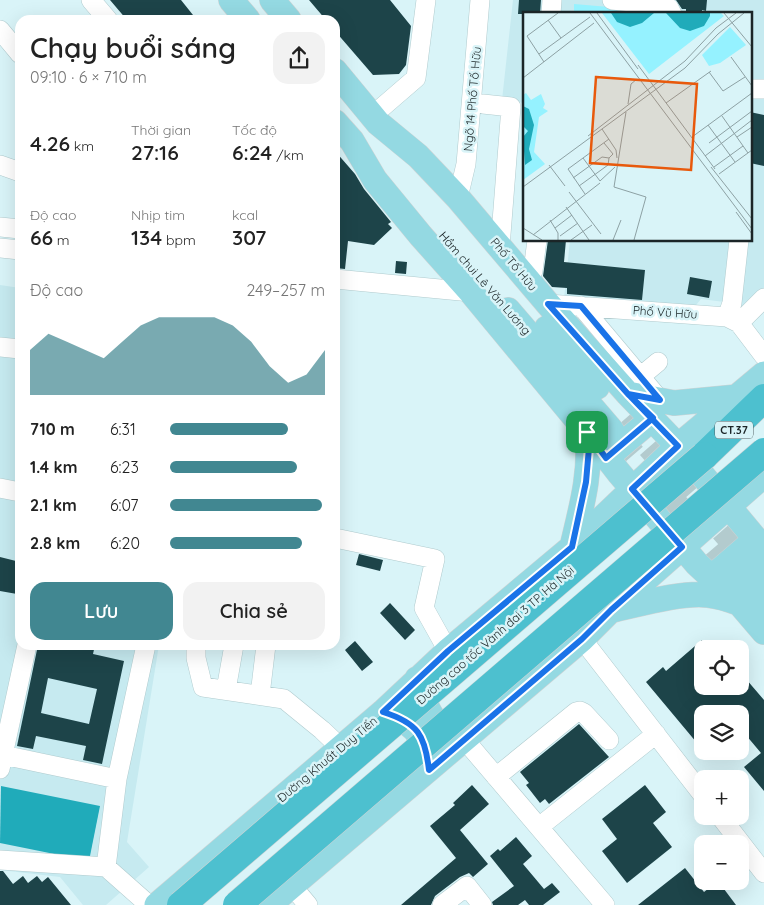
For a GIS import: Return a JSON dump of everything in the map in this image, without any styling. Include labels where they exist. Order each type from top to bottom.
[{"type":"highway","points":[[704,456],[764,398]]},
{"type":"highway","name":"Đường cao tốc Vành đai 3 TP. Hà Nội","points":[[181,905],[764,405]]},
{"type":"highway","name":"CT.37","points":[[237,905],[764,452]]},
{"type":"main road","points":[[231,0],[244,15]]},
{"type":"main road","points":[[272,0],[285,15]]},
{"type":"main road","name":"Phố Tố Hữu","points":[[340,78],[375,120],[418,156],[458,198],[548,304],[634,385]]},
{"type":"main road","name":"Hầm chui Lê Văn Lương","points":[[352,141],[386,169],[618,425],[399,156],[375,120]]},
{"type":"main road","points":[[340,128],[352,141],[375,180],[421,236],[471,292],[587,432],[606,458],[682,547],[712,577],[752,605]]},
{"type":"main road","name":"Đường Khuất Duy Tiến","points":[[157,905],[383,712],[448,651],[572,547],[678,446],[764,374]]},
{"type":"main road","points":[[634,385],[656,409],[678,446],[728,506],[755,562],[752,605],[764,632]]},
{"type":"main road","points":[[606,458],[656,409],[674,403],[737,397]]},
{"type":"main road","points":[[572,547],[586,482],[589,448],[587,432]]},
{"type":"main road","points":[[269,905],[582,639],[611,610],[764,475]]},
{"type":"main road","points":[[712,577],[755,562]]},
{"type":"main road","points":[[611,610],[706,594],[752,605]]},
{"type":"main road","points":[[416,679],[425,706],[434,720],[447,731],[464,739]]},
{"type":"main road","points":[[383,712],[398,716],[411,725],[420,735],[427,750],[429,770]]},
{"type":"street","points":[[91,0],[104,15]]},
{"type":"street","points":[[375,120],[416,78],[426,0]]},
{"type":"street","name":"Ngõ 14 Phố Tố Hữu","points":[[458,198],[466,164],[480,0]]},
{"type":"street","points":[[612,0],[662,5],[669,8],[671,12]]},
{"type":"street","points":[[0,30],[15,48]]},
{"type":"street","points":[[483,104],[517,108],[500,247]]},
{"type":"street","points":[[0,165],[15,170]]},
{"type":"street","points":[[0,227],[15,228]]},
{"type":"street","points":[[528,281],[533,271],[537,241]]},
{"type":"street","points":[[739,241],[732,303],[733,320],[764,356]]},
{"type":"street","points":[[0,248],[15,250]]},
{"type":"street","points":[[340,279],[471,292]]},
{"type":"street","points":[[733,320],[764,298]]},
{"type":"street","name":"Phố Vũ Hữu","points":[[548,304],[733,320]]},
{"type":"street","points":[[581,306],[634,385],[658,362]]},
{"type":"street","points":[[0,347],[15,348]]},
{"type":"street","points":[[0,488],[15,491]]},
{"type":"street","points":[[340,539],[435,559],[424,608],[448,651]]},
{"type":"street","points":[[582,639],[694,784]]},
{"type":"street","points":[[26,650],[2,762],[117,779]]},
{"type":"street","points":[[106,867],[117,779],[145,650]]},
{"type":"street","points":[[196,650],[203,687],[284,699],[340,747]]},
{"type":"street","points":[[226,690],[233,650]]},
{"type":"street","points":[[260,695],[265,650]]},
{"type":"street","points":[[496,777],[576,712],[584,713],[609,740]]},
{"type":"street","points":[[539,827],[656,734]]},
{"type":"street","points":[[464,739],[606,905]]},
{"type":"street","points":[[727,825],[764,873]]},
{"type":"street","points":[[0,860],[106,867],[149,905]]},
{"type":"street","points":[[292,886],[308,905]]},
{"type":"street","points":[[442,905],[467,886],[482,905]]},
{"type":"shaded area","points":[[513,0],[764,0],[764,290],[745,307],[732,303],[701,299],[692,310],[564,299],[570,241],[752,241],[752,12],[523,12],[523,103],[502,100]]},
{"type":"shaded area","points":[[574,4],[656,11],[656,12],[574,12]]},
{"type":"shaded area","points":[[0,285],[15,287],[15,650],[158,650],[127,842],[149,867],[106,905],[83,905],[60,877],[0,870]]},
{"type":"shaded area","points":[[1,786],[100,806],[89,861],[0,843]]},
{"type":"building","points":[[110,0],[181,0],[193,15],[123,15]]},
{"type":"building","points":[[309,0],[390,0],[411,26],[406,65],[399,74],[373,75],[340,37],[340,15],[322,15]]},
{"type":"building","points":[[519,0],[541,0],[540,12],[523,12],[523,14],[518,14]]},
{"type":"building","points":[[676,0],[707,0],[706,11],[686,12],[686,9],[682,9]]},
{"type":"building","points":[[752,112],[764,115],[764,166],[752,163]]},
{"type":"building","points":[[340,157],[391,222],[388,224],[392,228],[374,245],[348,241],[345,269],[340,268]]},
{"type":"building","points":[[548,241],[566,241],[564,262],[645,270],[642,300],[567,294],[567,288],[552,287],[543,276]]},
{"type":"building","points":[[396,261],[407,262],[406,274],[395,273]]},
{"type":"building","points":[[690,277],[712,281],[709,298],[687,294]]},
{"type":"building","points":[[359,554],[383,560],[380,571],[356,565]]},
{"type":"building","points":[[0,557],[15,561],[15,594],[0,591]]},
{"type":"building","points":[[390,603],[415,630],[405,640],[380,613]]},
{"type":"building","points":[[355,641],[373,662],[362,671],[345,650]]},
{"type":"building","points":[[694,647],[694,695],[749,695],[749,682],[764,700],[764,791],[749,773],[749,770],[744,767],[761,753],[749,739],[749,705],[694,705],[694,739],[646,682],[663,667],[666,671]]},
{"type":"building","points":[[37,650],[94,650],[93,654],[124,661],[102,764],[83,760],[86,746],[36,736],[33,749],[17,746]],"holes":[[[48,678],[97,689],[89,724],[41,713]]]},
{"type":"building","points":[[579,724],[609,757],[549,804],[545,799],[540,803],[526,785],[529,783],[520,772]]},
{"type":"building","points":[[472,785],[489,804],[460,830],[488,864],[473,877],[469,873],[460,877],[435,896],[431,905],[401,905],[456,858],[430,826],[455,805],[453,803]]},
{"type":"building","points":[[645,785],[666,812],[653,823],[672,847],[627,883],[602,851],[617,839],[602,819]]},
{"type":"building","points":[[516,837],[532,856],[523,864],[544,889],[552,883],[560,892],[543,905],[529,905],[525,900],[518,905],[493,905],[492,902],[514,886],[490,856],[498,849],[500,851]]},
{"type":"building","points":[[685,868],[694,879],[694,890],[702,890],[704,892],[707,890],[725,890],[736,905],[638,905]]},
{"type":"building","points":[[0,871],[3,871],[13,884],[23,876],[28,883],[37,876],[42,882],[48,877],[71,905],[0,905]]},
{"type":"tunnel","points":[[625,419],[753,565]]},
{"type":"tunnel","points":[[617,436],[739,577]]},
{"type":"route","points":[[587,432],[589,448],[586,482],[572,547],[448,651],[383,712],[398,716],[411,725],[420,735],[427,750],[429,770],[582,639],[611,610],[682,547],[632,489],[678,446],[653,418],[628,394],[660,400],[581,306],[548,304],[628,394],[653,418],[606,458],[587,432]]}]
